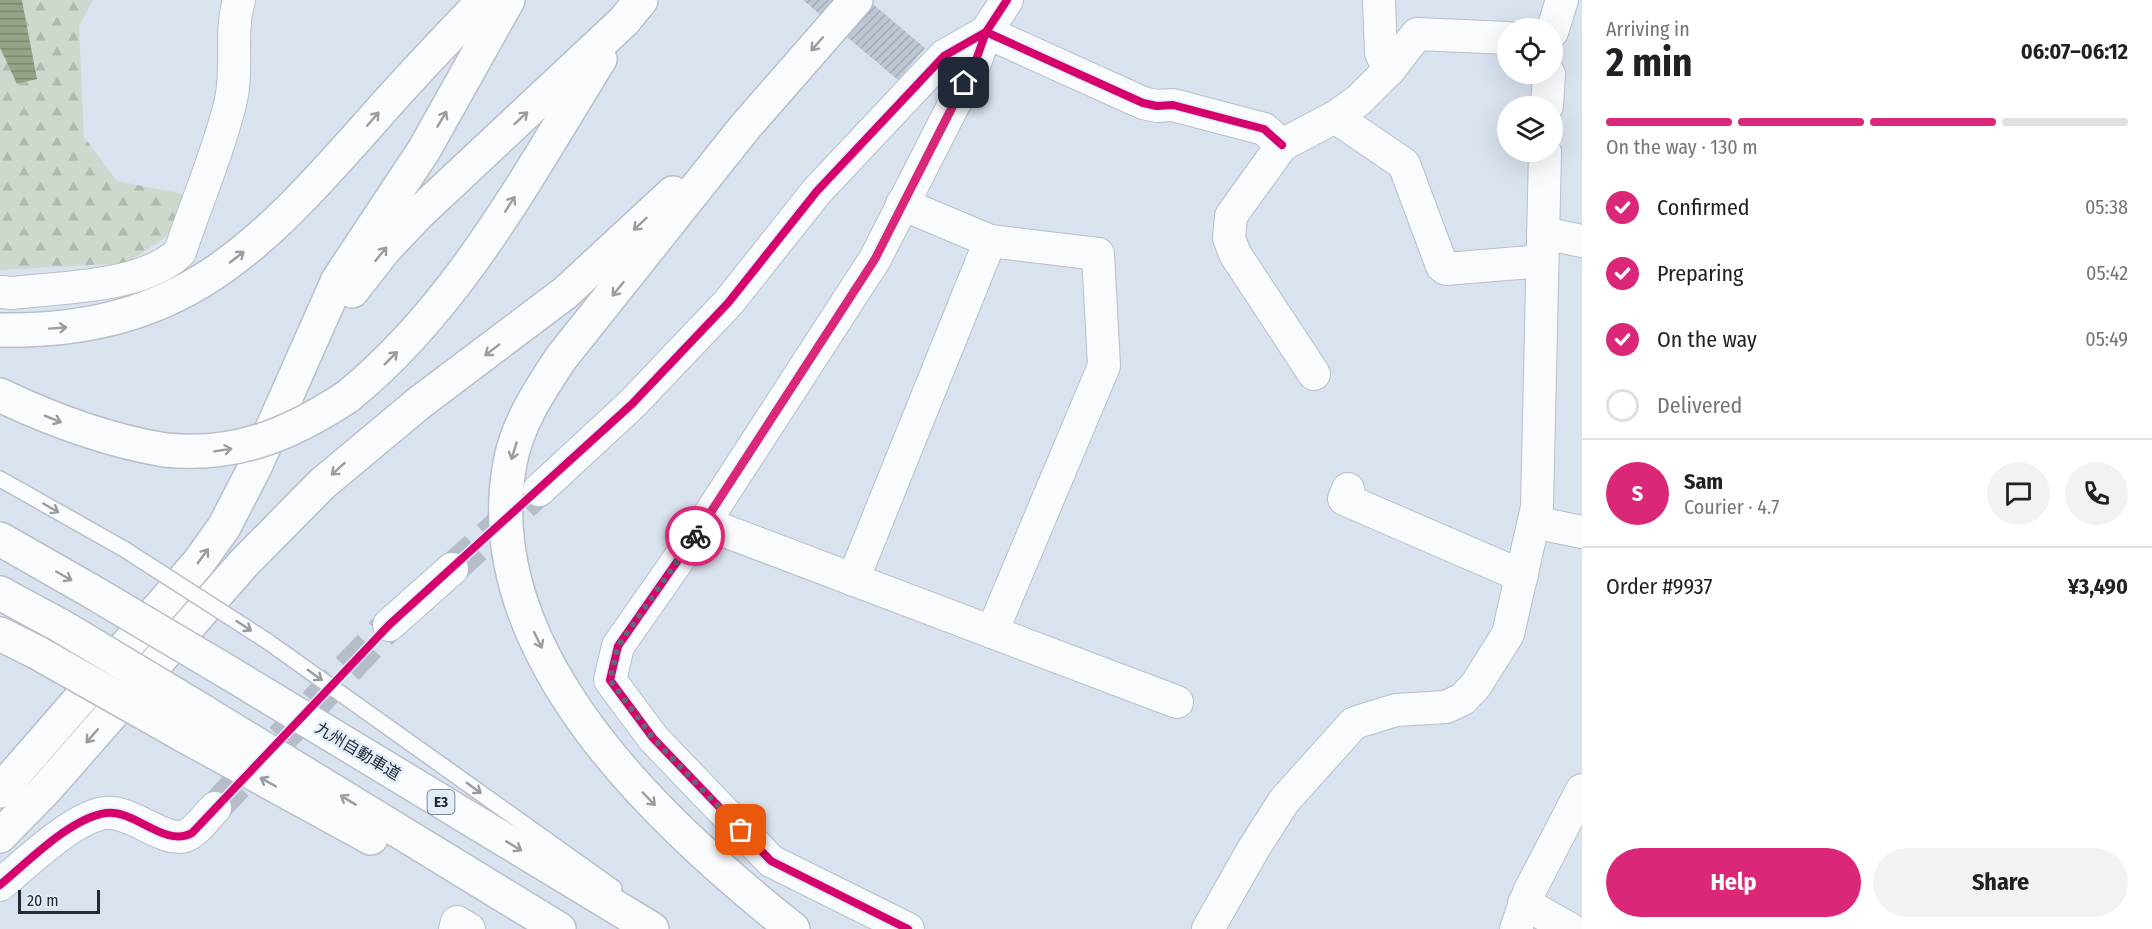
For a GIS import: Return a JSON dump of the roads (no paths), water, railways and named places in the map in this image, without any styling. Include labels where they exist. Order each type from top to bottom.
[{"type":"highway","points":[[0,330],[73,327],[115,320],[160,304],[199,284],[236,259],[268,232],[484,0]]},
{"type":"highway","points":[[0,791],[199,562],[224,527],[291,390],[338,280],[424,150],[508,0]]},
{"type":"highway","points":[[793,929],[678,829],[634,784],[573,704],[533,629],[519,596],[510,564],[506,531],[506,495],[511,461],[522,426],[538,392],[561,358],[745,127],[856,0]]},
{"type":"highway","points":[[291,390],[325,331],[384,250],[419,213],[633,10]]},
{"type":"highway","points":[[0,395],[72,427],[104,438],[165,450],[213,452],[254,443],[288,431],[347,397],[403,346],[471,263],[633,10]]},
{"type":"highway","points":[[0,836],[46,789],[243,564],[322,484],[409,411],[565,293],[745,127]]},
{"type":"highway","name":"九州自動車道","points":[[0,539],[231,674],[652,929]]},
{"type":"highway","points":[[0,593],[61,626],[193,723],[542,929]]},
{"type":"highway","points":[[0,634],[193,723],[560,929]]},
{"type":"street","points":[[0,292],[24,292],[128,278],[152,271],[170,261],[180,252],[231,104],[236,64],[233,19],[239,0]]},
{"type":"street","points":[[908,929],[771,861],[653,738],[610,680],[618,646],[704,523],[875,259],[975,63],[986,32],[1007,0]]},
{"type":"street","points":[[1378,0],[1381,54],[1389,70]]},
{"type":"street","points":[[1556,18],[1562,0]]},
{"type":"street","points":[[986,32],[1143,103],[1173,105],[1264,129],[1282,145]]},
{"type":"street","points":[[539,490],[632,404],[728,303],[817,191],[944,57],[986,32]]},
{"type":"street","points":[[1314,374],[1234,254],[1229,238],[1231,216],[1282,145],[1335,117],[1359,100],[1389,70],[1417,34],[1497,38]]},
{"type":"street","points":[[1335,117],[1404,165],[1442,266],[1446,269],[1542,247],[1582,241]]},
{"type":"street","points":[[1208,929],[1254,848],[1284,801],[1354,723],[1396,710],[1446,707],[1463,699],[1476,686],[1508,634],[1534,522],[1542,388],[1545,162]]},
{"type":"street","points":[[902,204],[990,241],[1098,254],[1104,366],[992,632]]},
{"type":"street","points":[[853,580],[990,241]]},
{"type":"street","points":[[1348,489],[1344,500],[1522,576]]},
{"type":"street","points":[[1534,522],[1582,532]]},
{"type":"street","points":[[704,523],[1177,702]]},
{"type":"street","points":[[389,625],[452,568]]},
{"type":"street","points":[[1570,929],[1520,916],[1582,790]]},
{"type":"street","points":[[0,885],[49,844],[93,817],[107,813],[125,816],[172,837],[183,837],[192,832],[215,808]]},
{"type":"street","points":[[455,929],[458,922],[469,929]]},
{"type":"lane","points":[[0,479],[124,549],[267,641],[671,929]]},
{"type":"tunnel","points":[[452,569],[539,490]]},
{"type":"tunnel","points":[[215,808],[389,625]]}]
